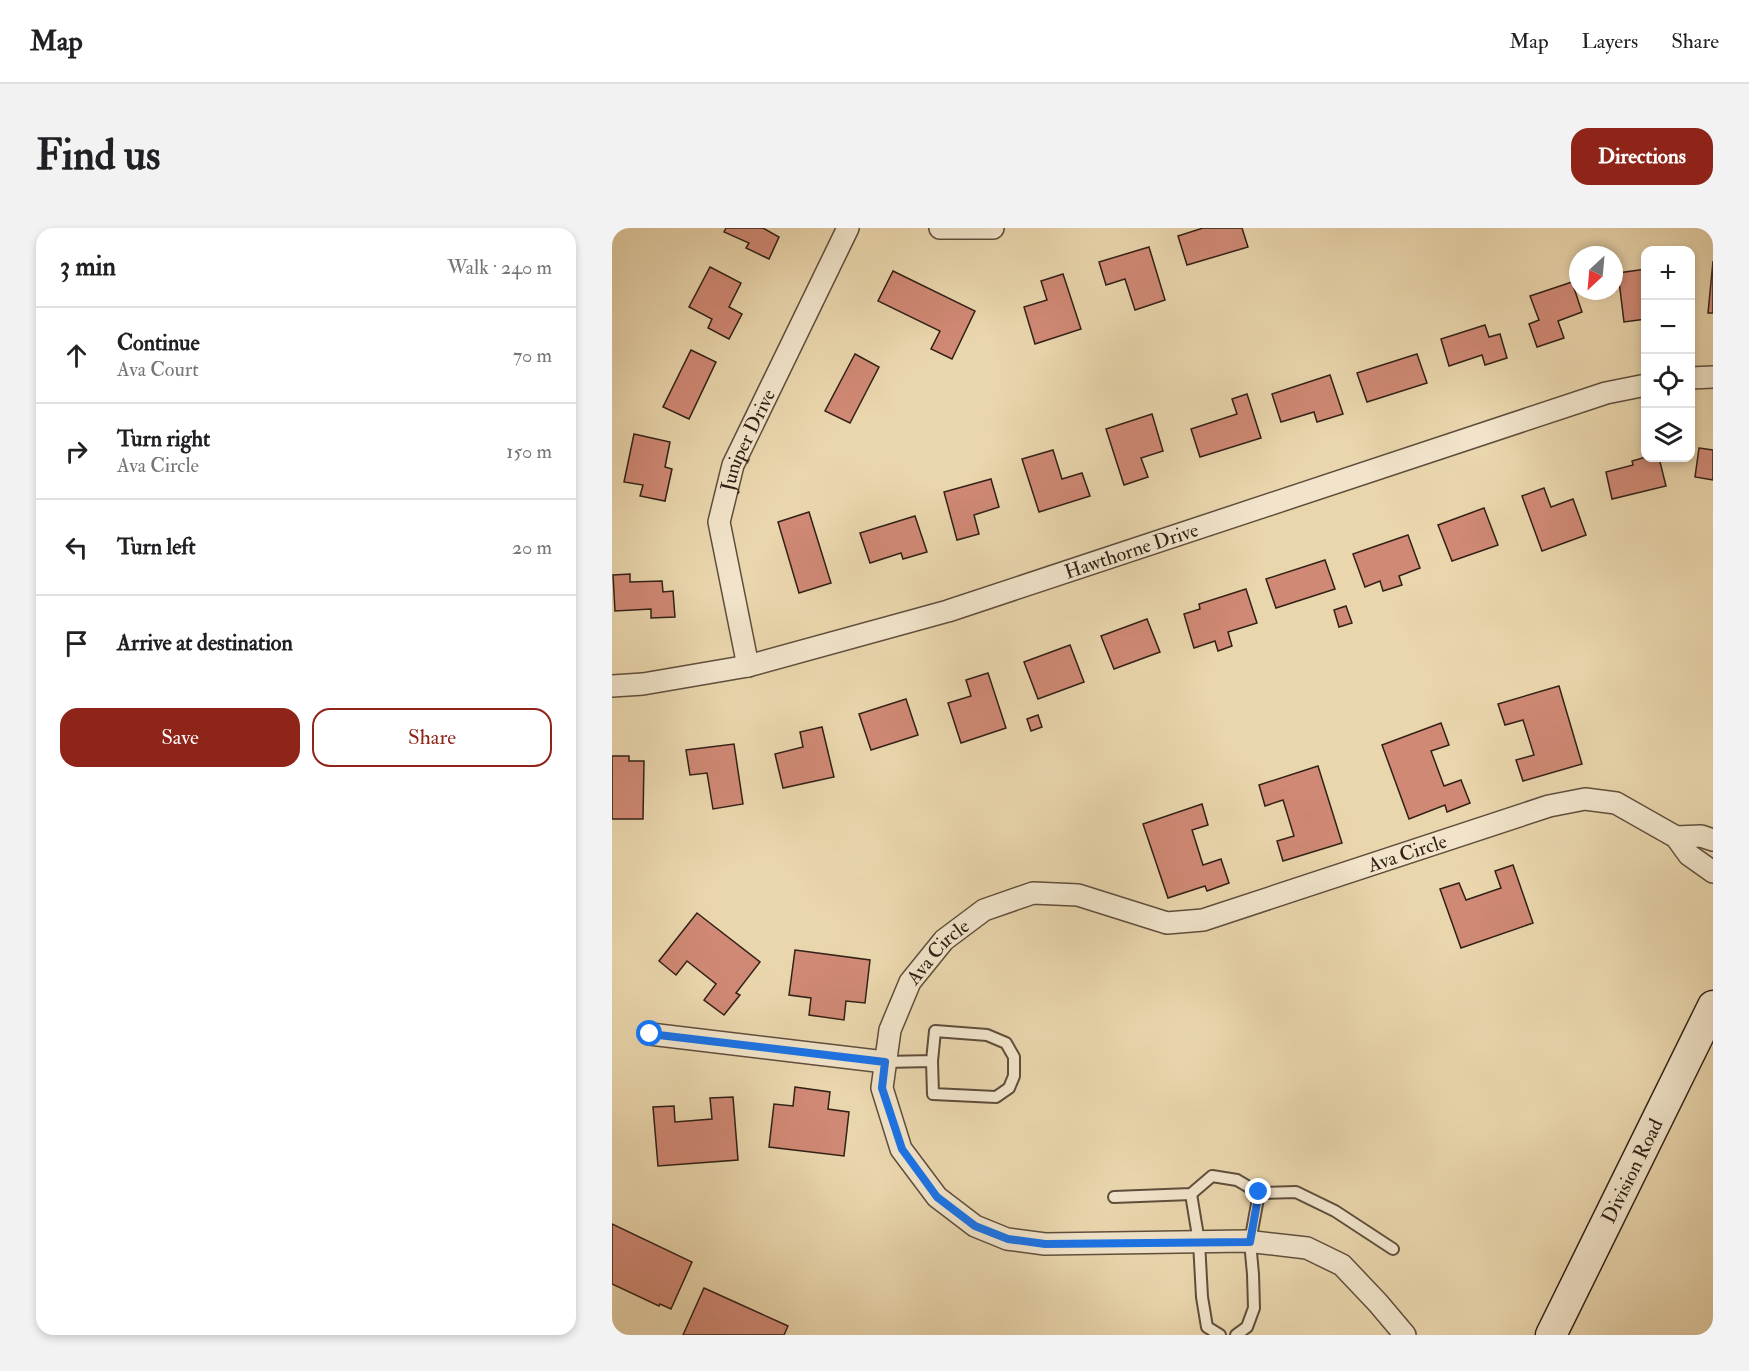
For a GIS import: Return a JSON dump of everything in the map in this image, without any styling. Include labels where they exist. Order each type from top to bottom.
[{"type":"street","name":"Juniper Drive","points":[[748,666],[719,522],[733,465],[848,228]]},
{"type":"street","points":[[940,228],[993,228]]},
{"type":"street","points":[[1695,378],[1713,377]]},
{"type":"street","name":"Hawthorne Drive","points":[[612,686],[643,684],[748,666],[948,612],[1606,393],[1641,386]]},
{"type":"street","name":"Ava Circle","points":[[1404,1335],[1378,1303],[1342,1266],[1307,1248],[1250,1242],[1045,1244],[1008,1239],[975,1226],[937,1197],[902,1149],[882,1088],[890,1030],[910,982],[944,940],[984,910],[1033,893],[1078,895],[1167,922],[1203,920],[1550,806],[1585,799],[1616,803],[1676,837],[1689,855],[1713,872]]},
{"type":"street","name":"Ava Circle","points":[[1676,837],[1701,836],[1713,840]]},
{"type":"street","name":"Division Road","points":[[1551,1335],[1713,1006]]},
{"type":"street","points":[[650,1034],[885,1062]]},
{"type":"lane","points":[[935,1031],[987,1035],[1006,1043],[1014,1057],[1014,1076],[1009,1088],[996,1097],[933,1094],[932,1061],[935,1031]]},
{"type":"lane","points":[[885,1062],[932,1061]]},
{"type":"lane","points":[[1114,1197],[1191,1194],[1212,1176],[1237,1180],[1259,1192],[1296,1192],[1335,1212],[1393,1249]]},
{"type":"lane","points":[[1236,1335],[1247,1327],[1254,1308],[1250,1242],[1259,1192]]},
{"type":"lane","points":[[1191,1194],[1199,1242],[1202,1297],[1207,1327],[1220,1335]]},
{"type":"building","points":[[726,228],[763,228],[779,237],[769,259],[746,248],[749,243],[724,232]]},
{"type":"building","points":[[1203,228],[1242,228],[1248,247],[1187,265],[1178,236]]},
{"type":"building","points":[[1149,247],[1165,300],[1135,310],[1125,279],[1106,285],[1099,262]]},
{"type":"building","points":[[1713,261],[1713,313],[1708,313]]},
{"type":"building","points":[[710,267],[741,283],[729,307],[742,314],[729,339],[708,328],[712,319],[689,307]]},
{"type":"building","points":[[1641,270],[1641,320],[1624,322],[1621,300],[1623,272]]},
{"type":"building","points":[[893,271],[975,311],[952,359],[931,349],[940,331],[878,301]]},
{"type":"building","points":[[1063,274],[1081,329],[1035,344],[1024,307],[1047,300],[1041,281]]},
{"type":"building","points":[[1569,283],[1569,300],[1578,300],[1582,312],[1558,321],[1564,338],[1537,347],[1529,324],[1539,320],[1530,296]]},
{"type":"building","points":[[1485,325],[1489,337],[1500,334],[1507,358],[1485,365],[1482,355],[1449,366],[1441,339]]},
{"type":"building","points":[[691,350],[716,362],[689,419],[663,407]]},
{"type":"building","points":[[855,354],[879,367],[850,423],[825,411]]},
{"type":"building","points":[[1417,354],[1427,383],[1367,402],[1357,373]]},
{"type":"building","points":[[1330,375],[1343,414],[1317,422],[1314,412],[1281,422],[1272,394]]},
{"type":"building","points":[[1247,394],[1261,438],[1200,457],[1191,429],[1237,414],[1232,399]]},
{"type":"building","points":[[1152,414],[1163,451],[1141,458],[1148,477],[1124,485],[1106,429]]},
{"type":"building","points":[[634,434],[670,442],[665,467],[672,469],[665,501],[640,496],[643,485],[624,482]]},
{"type":"building","points":[[1699,448],[1713,450],[1713,480],[1695,477]]},
{"type":"building","points":[[1053,450],[1062,479],[1082,473],[1090,496],[1039,512],[1022,459]]},
{"type":"building","points":[[1641,458],[1641,462],[1660,462],[1666,486],[1612,499],[1606,472],[1633,465],[1632,461]]},
{"type":"building","points":[[991,479],[999,507],[974,515],[979,534],[957,540],[944,492]]},
{"type":"building","points":[[1544,488],[1551,507],[1573,499],[1586,535],[1542,551],[1522,496]]},
{"type":"building","points":[[1484,508],[1498,545],[1452,561],[1438,525]]},
{"type":"building","points":[[809,512],[831,583],[799,593],[778,522]]},
{"type":"building","points":[[915,516],[927,552],[903,559],[901,553],[870,563],[860,533]]},
{"type":"building","points":[[1408,535],[1420,568],[1399,576],[1402,585],[1383,591],[1380,581],[1365,587],[1353,554]]},
{"type":"building","points":[[1325,560],[1335,589],[1276,608],[1266,579]]},
{"type":"building","points":[[630,574],[630,582],[662,581],[663,592],[673,591],[675,617],[651,618],[651,609],[615,611],[613,575]]},
{"type":"building","points":[[1246,589],[1257,623],[1228,632],[1232,646],[1218,651],[1215,641],[1194,648],[1184,614],[1200,609],[1199,604]]},
{"type":"building","points":[[1346,606],[1352,623],[1339,627],[1334,610]]},
{"type":"building","points":[[1147,619],[1160,652],[1114,669],[1101,636]]},
{"type":"building","points":[[1070,645],[1084,682],[1038,699],[1024,662]]},
{"type":"building","points":[[988,673],[1006,728],[961,743],[948,703],[971,696],[966,680]]},
{"type":"building","points":[[1559,686],[1582,764],[1523,781],[1516,760],[1534,755],[1523,720],[1505,725],[1498,704]]},
{"type":"building","points":[[906,699],[918,735],[871,750],[859,714]]},
{"type":"building","points":[[1038,715],[1042,727],[1031,731],[1027,719]]},
{"type":"building","points":[[1441,723],[1449,745],[1431,751],[1444,786],[1461,780],[1470,803],[1447,812],[1445,805],[1409,819],[1382,745]]},
{"type":"building","points":[[822,727],[834,777],[783,788],[775,754],[803,747],[800,732]]},
{"type":"building","points":[[734,744],[743,804],[713,809],[707,773],[690,775],[686,750]]},
{"type":"building","points":[[612,756],[629,756],[629,761],[644,761],[643,819],[612,819]]},
{"type":"building","points":[[1318,766],[1342,843],[1283,861],[1277,841],[1294,836],[1283,800],[1265,806],[1259,785]]},
{"type":"building","points":[[1202,804],[1208,825],[1192,830],[1203,865],[1221,859],[1229,883],[1207,891],[1205,886],[1168,898],[1143,824]]},
{"type":"building","points":[[1513,865],[1533,923],[1461,948],[1440,889],[1459,883],[1466,900],[1501,888],[1495,871]]},
{"type":"building","points":[[697,913],[760,962],[736,993],[740,995],[724,1015],[704,1000],[716,984],[687,961],[676,975],[659,961]]},
{"type":"building","points":[[795,950],[870,960],[865,1003],[846,1001],[844,1020],[809,1015],[811,998],[789,995]]},
{"type":"building","points":[[795,1087],[830,1092],[828,1109],[849,1112],[844,1156],[769,1147],[774,1104],[793,1106]]},
{"type":"building","points":[[733,1097],[738,1160],[658,1166],[653,1107],[674,1106],[675,1122],[712,1119],[710,1098]]},
{"type":"building","points":[[612,1224],[692,1262],[671,1309],[660,1304],[659,1306],[612,1284]]},
{"type":"building","points":[[704,1288],[788,1326],[784,1335],[683,1335]]},
{"type":"route","points":[[650,1034],[885,1062],[882,1088],[902,1149],[937,1197],[975,1226],[1008,1239],[1045,1244],[1250,1242],[1259,1192]]}]
